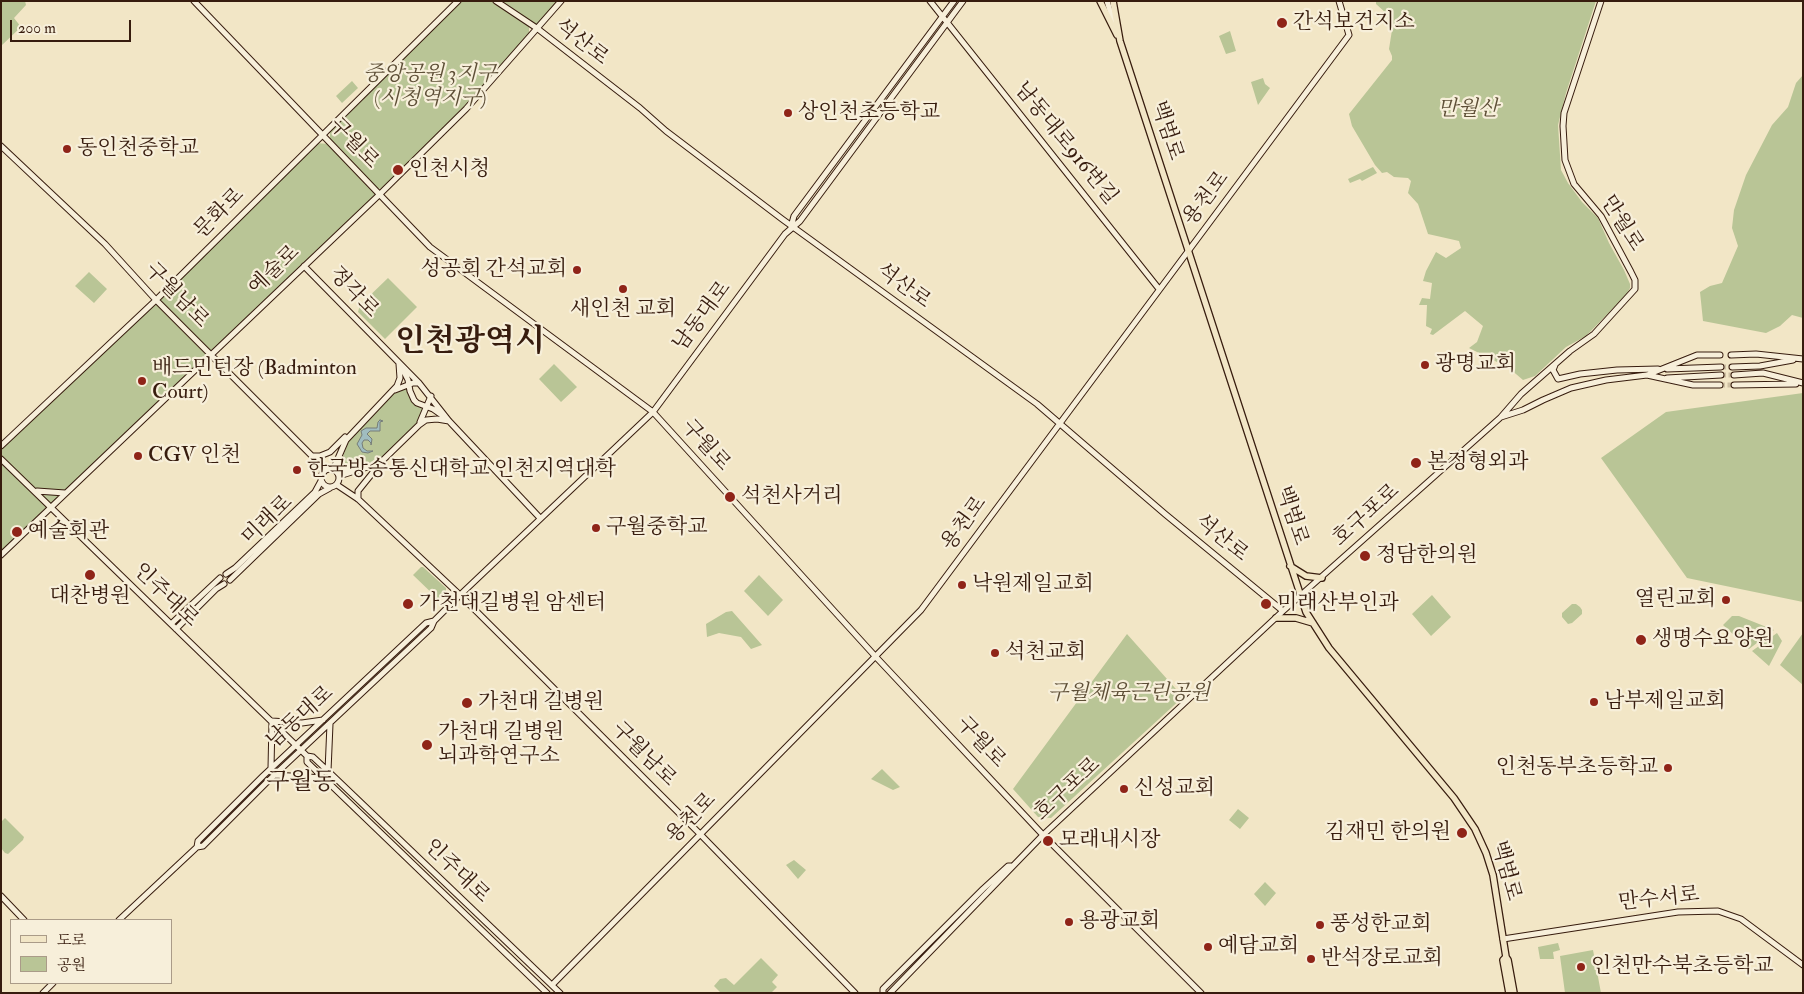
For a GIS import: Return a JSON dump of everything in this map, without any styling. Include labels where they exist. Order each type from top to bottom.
[{"type":"main road","name":"구월로","points":[[194,1],[322,136],[437,253],[653,412],[875,656],[1044,835],[1201,993]]},
{"type":"main road","name":"문화로","points":[[1,446],[156,300],[458,1]]},
{"type":"main road","name":"석산로","points":[[496,1],[538,29],[640,108],[666,131],[792,226],[1009,384],[1283,611]]},
{"type":"main road","name":"예술로","points":[[1,555],[379,195],[472,103],[561,1]]},
{"type":"main road","name":"남동대로916번길","points":[[930,1],[1159,289]]},
{"type":"main road","points":[[945,20],[954,1]]},
{"type":"main road","name":"남동대로","points":[[120,919],[197,847],[203,846],[274,775],[432,628],[434,622],[460,595],[653,412],[792,226],[800,221],[945,20],[963,1]]},
{"type":"main road","name":"백범로","points":[[1100,1],[1120,41]]},
{"type":"main road","name":"백범로","points":[[1107,1],[1187,252],[1306,612],[1329,648],[1454,798],[1472,824],[1484,846],[1490,866],[1514,993]]},
{"type":"main road","name":"백범로","points":[[1113,1],[1120,41]]},
{"type":"main road","name":"용천로","points":[[552,985],[921,610],[1349,36],[1339,1]]},
{"type":"main road","name":"만월로","points":[[1501,417],[1521,394],[1555,364],[1594,334],[1633,292],[1635,286],[1631,272],[1601,216],[1574,184],[1565,160],[1564,113],[1600,1]]},
{"type":"main road","name":"구월남로","points":[[1,146],[105,244],[156,300],[312,456],[324,472]]},
{"type":"main road","name":"정각로","points":[[304,266],[419,383],[449,421]]},
{"type":"main road","points":[[1732,354],[1756,354],[1800,359]]},
{"type":"main road","name":"호구포로","points":[[883,993],[983,889],[1008,866],[1011,866],[1283,611],[1501,417],[1523,410],[1571,388],[1606,380],[1647,375],[1697,356],[1720,355]]},
{"type":"main road","points":[[1732,366],[1760,366],[1800,359]]},
{"type":"main road","points":[[333,470],[346,440],[400,382],[399,364]]},
{"type":"main road","name":"정각로","points":[[399,364],[409,384],[414,400],[449,421]]},
{"type":"main road","points":[[1555,364],[1553,370],[1558,379],[1580,374],[1617,370],[1662,369]]},
{"type":"main road","name":"호구포로","points":[[1662,369],[1721,367]]},
{"type":"main road","points":[[1734,375],[1763,373],[1803,383]]},
{"type":"main road","name":"호구포로","points":[[1647,375],[1693,385],[1720,385]]},
{"type":"main road","name":"호구포로","points":[[1659,378],[1720,375]]},
{"type":"main road","points":[[394,390],[409,384],[419,383]]},
{"type":"main road","points":[[1734,385],[1803,383]]},
{"type":"main road","points":[[419,425],[431,396]]},
{"type":"main road","points":[[358,499],[358,491],[380,463],[419,425],[430,418],[449,421],[540,518]]},
{"type":"main road","points":[[312,456],[320,456],[330,452],[352,433]]},
{"type":"main road","points":[[340,453],[338,466],[341,469],[355,472]]},
{"type":"main road","name":"인주대로","points":[[1,458],[307,756],[313,757],[328,770],[560,993]]},
{"type":"main road","points":[[339,476],[380,463]]},
{"type":"main road","points":[[333,470],[324,472],[321,481],[330,488],[337,485],[339,476]]},
{"type":"main road","points":[[333,470],[339,476]]},
{"type":"main road","name":"미래로","points":[[226,574],[235,568],[315,492],[321,481]]},
{"type":"main road","name":"구월남로","points":[[337,485],[358,499],[460,595],[700,834],[855,993]]},
{"type":"main road","name":"미래로","points":[[230,580],[319,494],[330,488]]},
{"type":"main road","points":[[35,491],[66,493]]},
{"type":"main road","points":[[1290,566],[1306,576],[1322,578]]},
{"type":"main road","points":[[171,624],[222,575],[226,574],[229,576],[230,580],[228,583],[216,589],[176,629]]},
{"type":"main road","points":[[220,578],[224,584]]},
{"type":"main road","points":[[1276,618],[1296,618],[1313,624]]},
{"type":"main road","name":"남동대로","points":[[197,847],[198,841],[271,768],[426,623],[434,622]]},
{"type":"main road","points":[[271,768],[272,721],[302,724],[317,722],[325,718]]},
{"type":"main road","points":[[328,770],[330,724]]},
{"type":"main road","name":"인주대로","points":[[307,756],[307,762],[547,993]]},
{"type":"main road","points":[[274,775],[324,778]]},
{"type":"main road","name":"호구포로","points":[[890,993],[1011,870],[1011,866]]},
{"type":"main road","points":[[1,896],[23,919]]},
{"type":"main road","name":"만수서로","points":[[1503,939],[1678,912],[1718,912],[1740,919],[1803,965]]},
{"type":"main road","name":"백범로","points":[[1506,958],[1503,960],[1508,993]]},
{"type":"main road","points":[[43,993],[52,984]]},
{"type":"green space","points":[[1,1],[25,1],[26,5],[14,18],[21,27],[1,46]]},
{"type":"green space","name":"중앙공원 3지구 (시청역지구)","points":[[459,1],[561,1],[542,24],[529,24],[529,39],[478,97],[384,189],[373,188],[379,195],[1,555],[1,461],[17,474],[1,456],[1,449],[156,303],[160,304],[162,295],[315,143],[330,144],[330,129]]},
{"type":"green space","name":"만월산","points":[[1376,1],[1596,1],[1566,93],[1558,125],[1561,170],[1582,202],[1598,218],[1624,270],[1630,288],[1626,295],[1586,336],[1566,347],[1535,376],[1523,380],[1509,368],[1469,348],[1477,342],[1483,326],[1465,311],[1433,335],[1430,334],[1432,329],[1426,326],[1427,305],[1419,305],[1422,298],[1430,299],[1432,283],[1423,281],[1426,271],[1436,252],[1446,258],[1461,248],[1459,241],[1428,234],[1418,204],[1408,193],[1411,181],[1408,178],[1394,177],[1387,172],[1382,173],[1375,165],[1352,126],[1349,114],[1392,60],[1389,49],[1392,30],[1386,13],[1376,4]]},
{"type":"green space","points":[[1230,31],[1236,51],[1226,54],[1219,36]]},
{"type":"green space","points":[[1803,75],[1803,318],[1792,315],[1780,326],[1766,333],[1703,321],[1700,292],[1710,286],[1722,283],[1738,246],[1732,228],[1734,210],[1746,175],[1772,125],[1788,107],[1796,83]]},
{"type":"green space","points":[[1263,78],[1265,84],[1270,88],[1258,105],[1251,82]]},
{"type":"green space","points":[[352,81],[358,88],[342,103],[336,96]]},
{"type":"green space","points":[[1373,167],[1377,173],[1362,181],[1360,179],[1350,183],[1348,179]]},
{"type":"green space","points":[[89,272],[107,289],[94,303],[75,286]]},
{"type":"green space","points":[[388,278],[417,307],[385,339],[358,312],[360,305]]},
{"type":"green space","points":[[554,364],[577,387],[561,402],[539,379]]},
{"type":"green space","points":[[409,384],[414,400],[428,407],[419,425],[380,463],[346,469],[342,467],[340,464],[352,433],[394,390]]},
{"type":"green space","points":[[1803,393],[1803,602],[1687,578],[1601,458],[1666,412]]},
{"type":"green space","points":[[421,567],[446,588],[446,591],[438,599],[413,575]]},
{"type":"green space","points":[[759,575],[783,600],[768,616],[744,591]]},
{"type":"green space","points":[[1432,595],[1451,617],[1431,636],[1412,614]]},
{"type":"green space","points":[[1572,604],[1580,607],[1582,614],[1572,623],[1568,624],[1562,617],[1562,613]]},
{"type":"green space","points":[[732,611],[762,645],[751,649],[741,637],[719,633],[707,637],[706,624],[726,612]]},
{"type":"green space","points":[[1732,616],[1739,616],[1774,630],[1749,649],[1723,625]]},
{"type":"green space","points":[[1777,633],[1782,641],[1769,666],[1752,651]]},
{"type":"green space","points":[[1803,633],[1803,685],[1780,665]]},
{"type":"green space","name":"구월체육근린공원","points":[[1127,634],[1183,697],[1051,818],[1038,817],[1013,789]]},
{"type":"green space","points":[[882,769],[900,787],[893,790],[871,779]]},
{"type":"green space","points":[[1238,809],[1249,818],[1240,829],[1229,820]]},
{"type":"green space","points":[[5,818],[24,837],[8,854],[1,848],[1,822]]},
{"type":"green space","points":[[794,860],[806,870],[798,879],[786,865]]},
{"type":"green space","points":[[1265,882],[1276,893],[1265,906],[1254,894]]},
{"type":"green space","points":[[1558,943],[1560,950],[1553,952],[1554,959],[1540,959],[1538,947]]},
{"type":"green space","points":[[1593,950],[1601,993],[1565,993],[1560,956]]},
{"type":"green space","points":[[761,958],[778,975],[772,982],[777,987],[771,993],[721,993],[714,986],[720,979],[726,978],[734,985]]},
{"type":"water","points":[[380,420],[383,421],[380,422],[380,431],[370,431],[367,434],[372,439],[371,445],[368,440],[364,440],[362,443],[363,448],[367,451],[373,451],[368,453],[362,452],[357,444],[362,435],[361,431],[366,428],[377,428]]},
{"type":"tunnel","points":[[1721,367],[1732,367]]},
{"type":"tunnel","points":[[1721,375],[1734,375]]},
{"type":"tunnel","points":[[1720,385],[1734,385]]},
{"type":"place","name":"간석보건지소","points":[[1282,23]]},
{"type":"place","name":"상인천초등학교","points":[[788,113]]},
{"type":"place","name":"동인천중학교","points":[[67,149]]},
{"type":"place","name":"인천시청","points":[[398,170]]},
{"type":"place","name":"성공회 간석교회","points":[[577,270]]},
{"type":"place","name":"새인천 교회","points":[[623,289]]},
{"type":"place","name":"광명교회","points":[[1425,365]]},
{"type":"place","name":"배드민턴장 (Badminton Court)","points":[[142,381]]},
{"type":"place","name":"CGV 인천","points":[[138,456]]},
{"type":"place","name":"본정형외과","points":[[1416,463]]},
{"type":"place","name":"한국방송통신대학교 인천지역대학","points":[[297,470]]},
{"type":"place","name":"석천사거리","points":[[730,497]]},
{"type":"place","name":"구월중학교","points":[[596,528]]},
{"type":"place","name":"예술회관","points":[[17,532]]},
{"type":"place","name":"정담한의원","points":[[1365,556]]},
{"type":"place","name":"대찬병원","points":[[90,575]]},
{"type":"place","name":"낙원제일교회","points":[[962,585]]},
{"type":"place","name":"열린교회","points":[[1726,600]]},
{"type":"place","name":"가천대길병원 암센터","points":[[408,604]]},
{"type":"place","name":"미래산부인과","points":[[1266,604]]},
{"type":"place","name":"생명수요양원","points":[[1641,640]]},
{"type":"place","name":"석천교회","points":[[995,653]]},
{"type":"place","name":"남부제일교회","points":[[1594,702]]},
{"type":"place","name":"가천대 길병원","points":[[467,703]]},
{"type":"place","name":"가천대 길병원 뇌과학연구소","points":[[427,745]]},
{"type":"place","name":"인천동부초등학교","points":[[1668,768]]},
{"type":"place","name":"신성교회","points":[[1124,789]]},
{"type":"place","name":"김재민 한의원","points":[[1462,833]]},
{"type":"place","name":"모래내시장","points":[[1048,841]]},
{"type":"place","name":"용광교회","points":[[1069,922]]},
{"type":"place","name":"풍성한교회","points":[[1320,925]]},
{"type":"place","name":"예담교회","points":[[1208,947]]},
{"type":"place","name":"반석장로교회","points":[[1311,959]]},
{"type":"place","name":"인천만수북초등학교","points":[[1581,967]]},
{"type":"district","name":"인천광역시","points":[[470,343]]},
{"type":"district","name":"구월동","points":[[301,784]]}]
